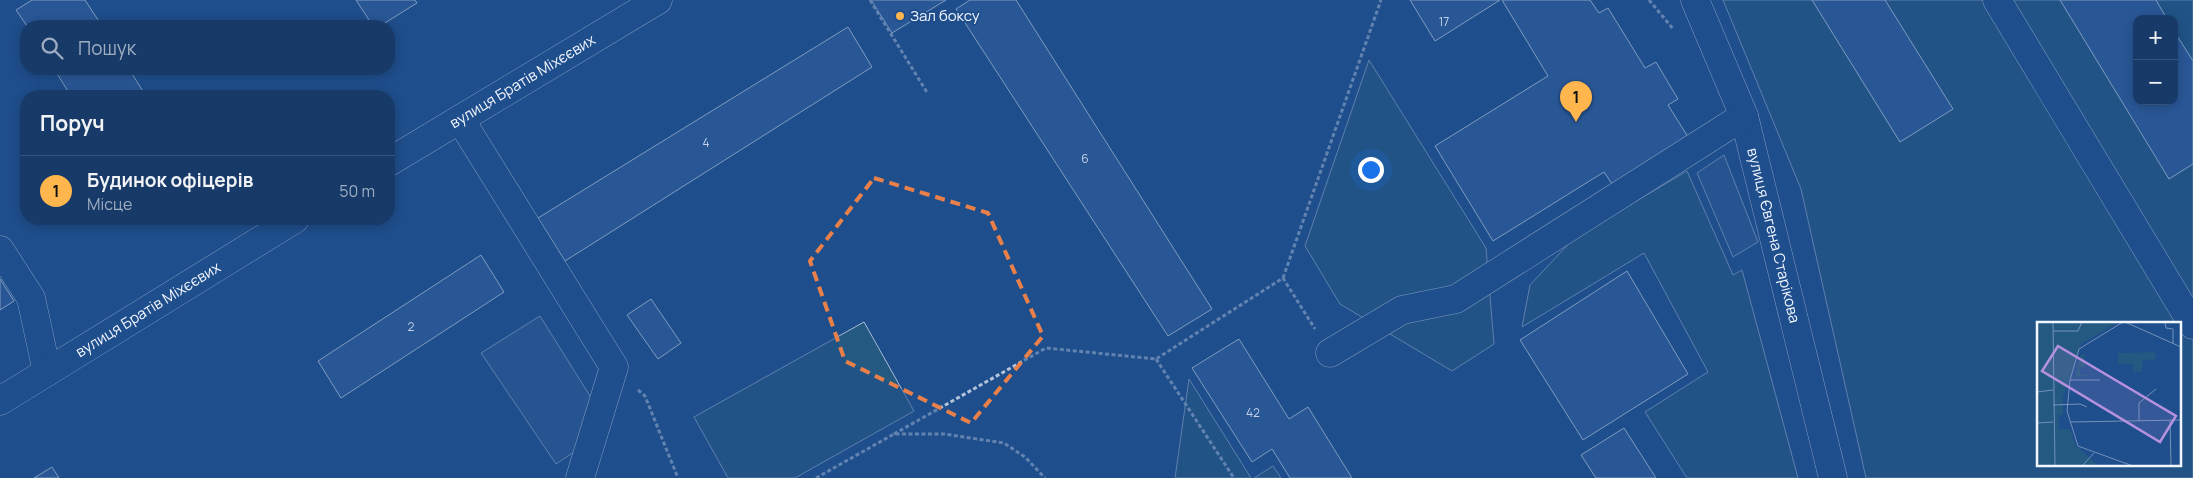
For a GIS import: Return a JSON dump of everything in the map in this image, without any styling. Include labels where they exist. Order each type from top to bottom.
[{"type":"street","name":"вулиця Братів Міхєєвих","points":[[395,158],[658,0]]},
{"type":"street","name":"вулиця Євгена Старікова","points":[[1694,0],[1744,116],[1833,478]]},
{"type":"street","points":[[1997,0],[2193,325]]},
{"type":"street","points":[[1330,353],[1402,310],[1456,299],[1744,116]]},
{"type":"street","points":[[460,119],[614,367],[580,478]]},
{"type":"street","name":"вулиця Братів Міхєєвих","points":[[0,401],[285,225]]},
{"type":"street","points":[[0,250],[31,298],[47,372]]},
{"type":"path","points":[[870,0],[928,94]]},
{"type":"path","points":[[816,478],[1046,348],[1156,359],[1283,278],[1381,0]]},
{"type":"path","points":[[1283,278],[1330,353]]},
{"type":"path","points":[[1156,359],[1234,478]]},
{"type":"path","points":[[614,367],[645,396],[678,478]]},
{"type":"path","points":[[894,434],[944,434],[1004,444],[1025,457],[1045,478]]},
{"type":"highlighted area","points":[[874,178],[988,213],[1043,336],[971,423],[845,361],[810,261]]},
{"type":"shaded area","points":[[1723,0],[2193,0],[2193,478],[1866,478],[1801,189]]},
{"type":"shaded area","points":[[1369,60],[1486,248],[1494,344],[1452,371],[1340,304],[1305,246]]},
{"type":"shaded area","points":[[1724,155],[1758,242],[1733,257],[1697,173]]},
{"type":"shaded area","points":[[1687,171],[1733,275],[1742,270],[1798,478],[1687,478],[1645,412],[1708,372],[1644,253],[1522,327],[1530,285],[1574,238]]},
{"type":"shaded area","points":[[540,316],[610,428],[556,464],[481,353]]},
{"type":"shaded area","points":[[864,322],[914,411],[795,478],[728,478],[694,417]]},
{"type":"shaded area","points":[[1189,379],[1251,478],[1175,478]]},
{"type":"shaded area","points":[[1273,466],[1281,478],[1254,478]]},
{"type":"building","points":[[32,0],[85,0],[98,20],[23,20],[16,10]]},
{"type":"building","points":[[356,0],[415,0],[417,3],[390,20],[369,20]]},
{"type":"building","name":"Зал боксу","points":[[871,0],[946,0],[892,33]]},
{"type":"building","points":[[970,0],[1016,0],[1212,309],[1168,336],[956,9]]},
{"type":"building","points":[[1410,0],[1500,0],[1435,41]]},
{"type":"building","points":[[1502,0],[1590,0],[1599,13],[1608,8],[1645,68],[1656,62],[1678,99],[1668,105],[1690,140],[1614,187],[1604,172],[1493,241],[1435,146],[1548,76]]},
{"type":"building","points":[[1812,0],[1885,0],[1953,109],[1900,142]]},
{"type":"building","points":[[2060,0],[2156,0],[2165,15],[2133,15],[2133,105],[2178,105],[2178,37],[2193,61],[2193,164],[2169,179]]},
{"type":"building","points":[[848,27],[872,67],[565,261],[538,218]]},
{"type":"building","points":[[58,75],[133,75],[142,90],[67,90]]},
{"type":"building","points":[[481,255],[504,292],[341,398],[318,361]]},
{"type":"building","points":[[1627,271],[1688,374],[1583,440],[1520,340]]},
{"type":"building","points":[[0,279],[14,301],[0,310]]},
{"type":"building","points":[[651,299],[681,343],[658,359],[627,315]]},
{"type":"building","points":[[1239,339],[1289,419],[1308,407],[1352,478],[1290,478],[1272,449],[1252,462],[1192,368]]},
{"type":"building","points":[[1624,428],[1656,478],[1596,478],[1581,455]]},
{"type":"building","points":[[52,467],[59,478],[34,478]]},
{"type":"place","name":"Зал боксу","points":[[900,16]]},
{"type":"place","name":"Будинок офіцерів","points":[[1576,122]]}]
